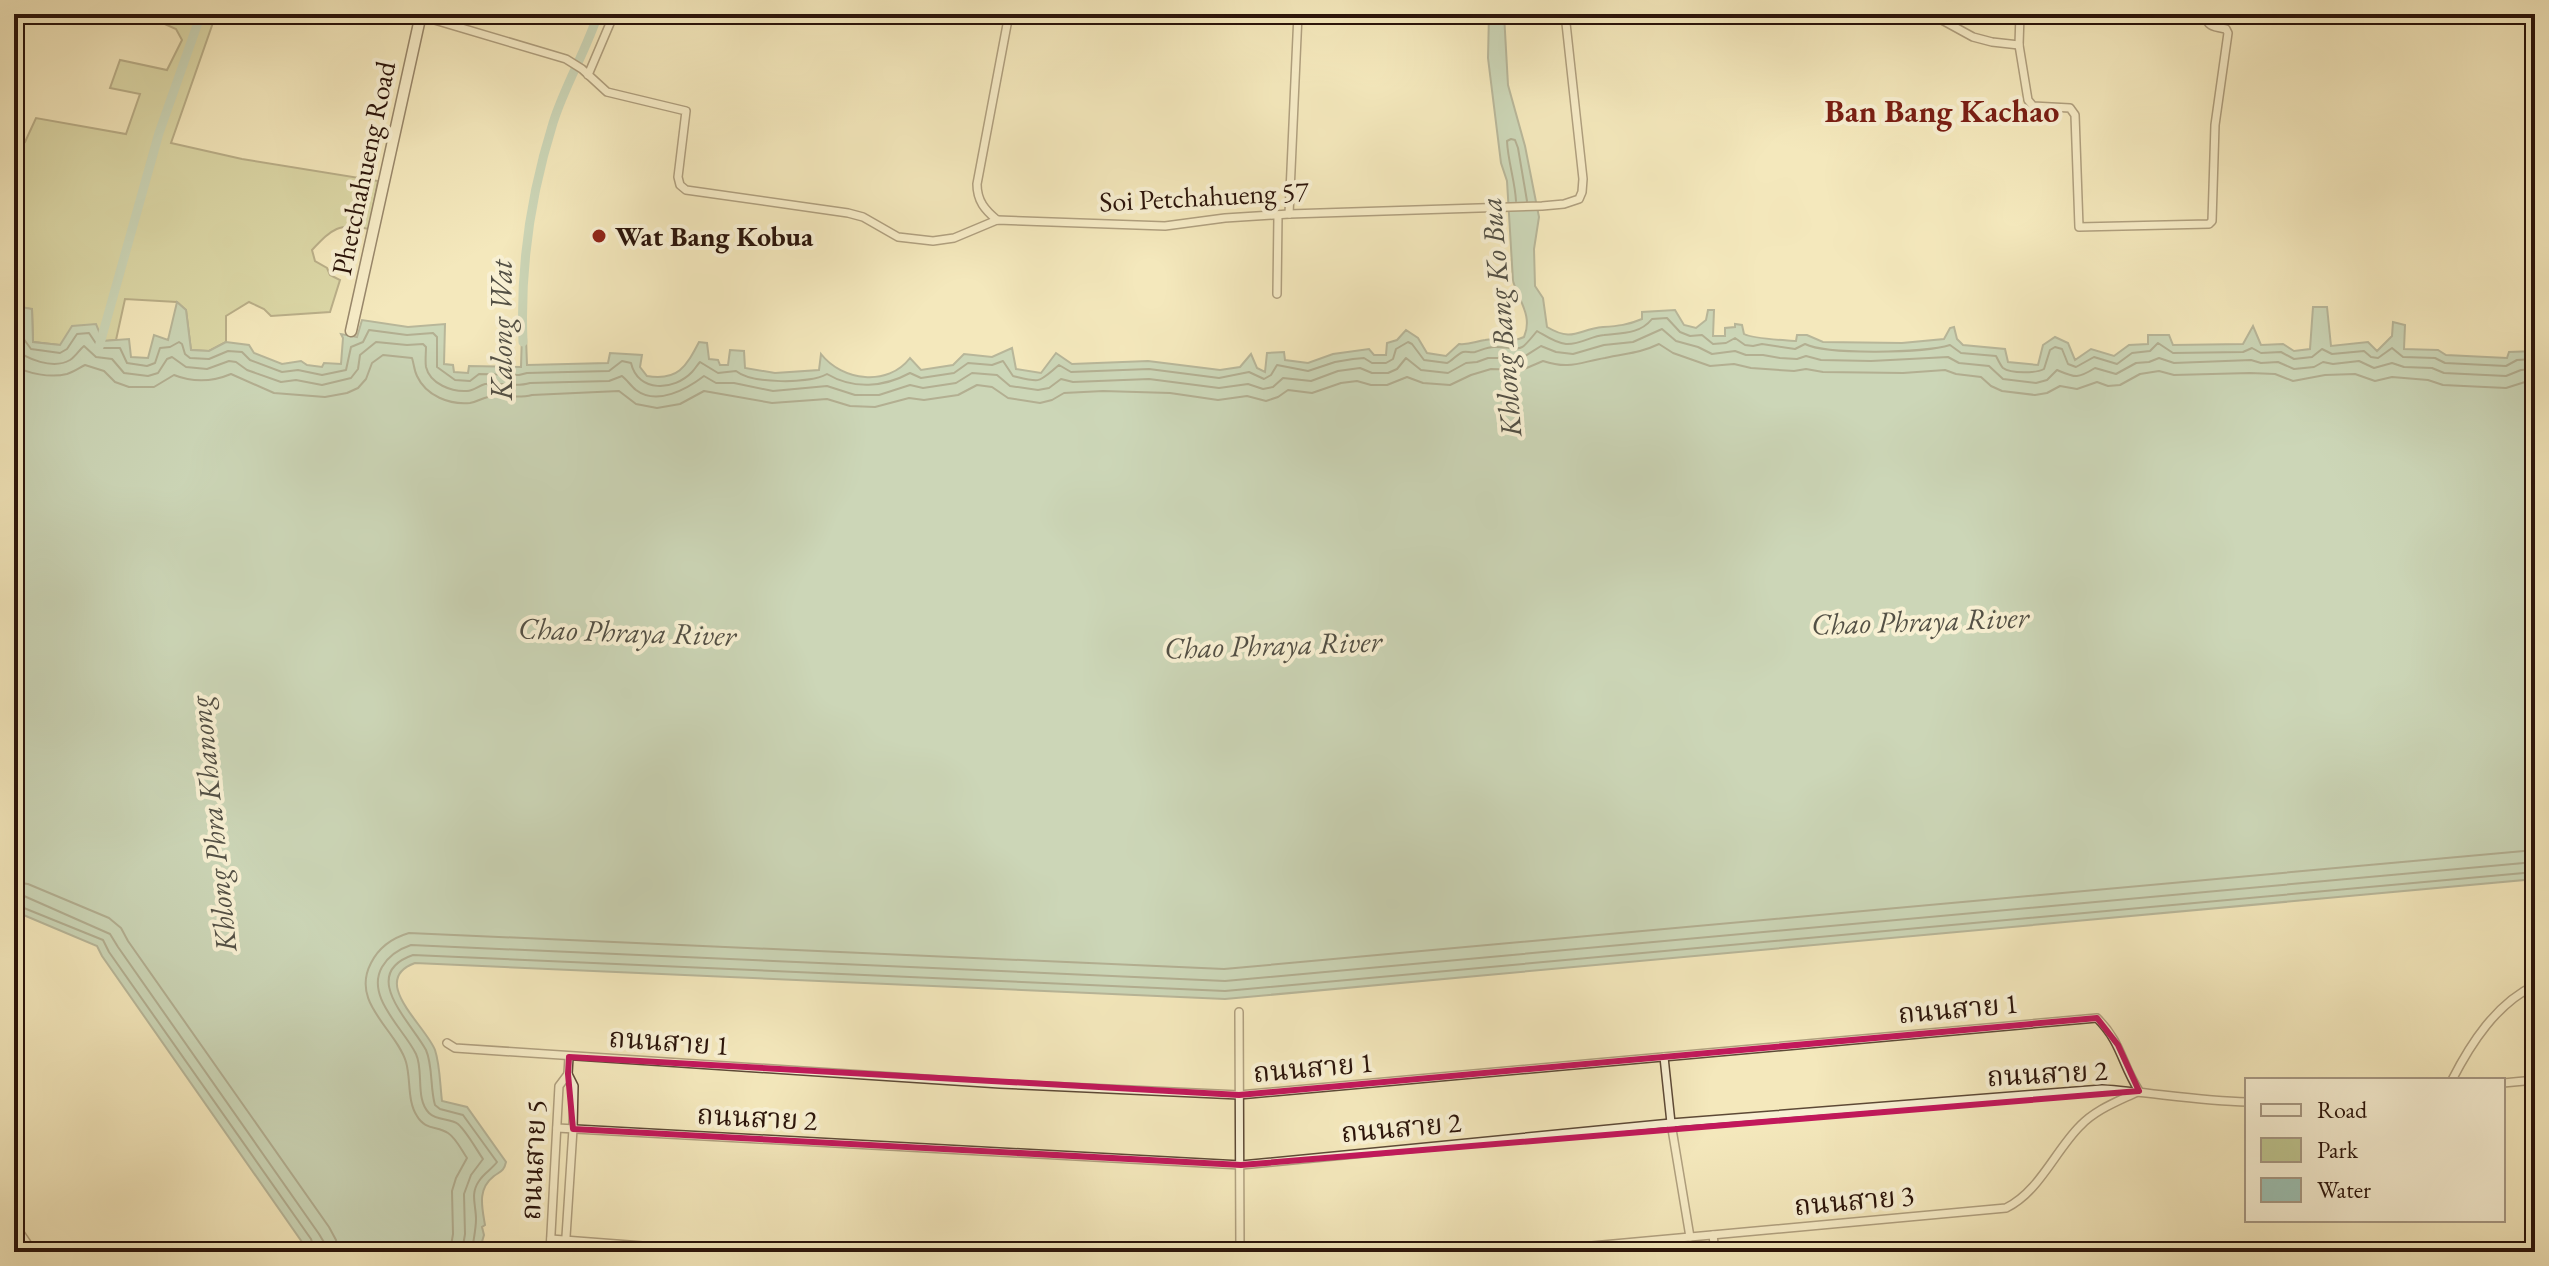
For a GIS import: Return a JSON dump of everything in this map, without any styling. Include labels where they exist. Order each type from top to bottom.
[{"type":"main road","name":"Phetchahueng Road","points":[[351,331],[421,15]]},
{"type":"street","points":[[585,72],[614,14]]},
{"type":"street","points":[[997,220],[984,209],[977,194],[977,184],[1009,14]]},
{"type":"street","points":[[1289,214],[1298,14]]},
{"type":"street","name":"Soi Petchahueng 57","points":[[421,15],[566,59],[607,92],[686,111],[678,177],[680,185],[686,190],[848,213],[863,217],[898,237],[916,240],[954,238],[997,220],[1165,226],[1289,214],[1542,206],[1573,202],[1579,199],[1582,192],[1565,14]]},
{"type":"street","points":[[1931,14],[1973,37],[2019,45]]},
{"type":"street","points":[[2020,14],[2019,45],[2028,100],[2033,106],[2070,108],[2075,115],[2079,227],[2209,224],[2214,215],[2215,125],[2228,33],[2226,29],[2211,27],[2206,22],[2205,14]]},
{"type":"street","points":[[1277,294],[1278,215]]},
{"type":"street","points":[[2453,1078],[2464,1056],[2496,1013],[2535,985]]},
{"type":"street","points":[[1239,1012],[1240,1252]]},
{"type":"street","name":"ถนนสาย 1","points":[[447,1043],[455,1048],[569,1057],[1000,1084],[1239,1095],[2097,1018],[2118,1045],[2127,1072],[2139,1091]]},
{"type":"street","name":"ถนนสาย 5","points":[[565,1252],[574,1086],[568,1074],[569,1057]]},
{"type":"street","points":[[1664,1057],[1671,1123],[1690,1237]]},
{"type":"street","name":"ถนนสาย 5","points":[[550,1252],[559,1086],[568,1074]]},
{"type":"street","points":[[2505,1083],[2535,1080]]},
{"type":"street","name":"ถนนสาย 2","points":[[557,1128],[1241,1165],[1671,1123],[2077,1091],[2139,1091],[2220,1102],[2245,1102]]},
{"type":"street","name":"ถนนสาย 3","points":[[1526,1252],[2006,1208],[2017,1203],[2034,1185],[2081,1124],[2139,1091]]},
{"type":"street","points":[[14,1224],[33,1252]]},
{"type":"street","points":[[1713,1235],[1715,1252]]},
{"type":"street","points":[[551,1239],[721,1252]]},
{"type":"highlighted area","points":[[2097,1018],[2118,1045],[2139,1091],[1241,1165],[573,1129],[569,1057],[1239,1095]]},
{"type":"green space","points":[[150,14],[216,14],[171,143],[242,159],[378,181],[369,229],[337,229],[312,250],[315,261],[340,280],[330,312],[271,316],[249,302],[226,316],[226,342],[209,351],[191,350],[186,310],[177,302],[125,299],[116,340],[60,345],[33,342],[32,309],[21,308],[18,330],[14,332],[14,139],[25,142],[36,118],[126,134],[140,94],[110,88],[120,60],[167,70],[182,40],[176,29],[149,17]]},
{"type":"water","points":[[1489,14],[1504,14],[1508,85],[1525,146],[1539,217],[1534,249],[1535,286],[1543,298],[1547,327],[1556,332],[1576,334],[1632,323],[1642,319],[1642,312],[1675,310],[1684,325],[1696,328],[1706,320],[1708,310],[1714,310],[1713,336],[1725,336],[1725,328],[1735,327],[1735,324],[1742,325],[1744,334],[1761,338],[1796,341],[1797,335],[1807,335],[1823,342],[1902,343],[1944,339],[1950,328],[1954,327],[1957,339],[1963,345],[2005,349],[2008,362],[2038,365],[2043,345],[2055,337],[2068,343],[2075,360],[2091,349],[2114,356],[2129,345],[2148,344],[2148,335],[2169,335],[2173,345],[2243,344],[2253,326],[2261,345],[2283,344],[2294,351],[2310,349],[2313,307],[2327,307],[2331,346],[2368,342],[2377,351],[2392,336],[2393,322],[2405,325],[2404,349],[2507,358],[2509,352],[2535,351],[2535,879],[1225,999],[415,963],[402,971],[397,980],[398,992],[435,1050],[442,1101],[467,1107],[506,1162],[483,1192],[485,1225],[482,1227],[484,1235],[479,1252],[309,1252],[97,946],[14,911],[14,332],[18,329],[21,307],[32,309],[33,342],[60,345],[72,326],[96,324],[103,341],[129,339],[131,357],[148,358],[154,335],[168,340],[177,302],[186,310],[191,350],[209,351],[226,342],[249,345],[254,353],[282,364],[301,361],[322,367],[324,363],[341,364],[341,334],[357,337],[362,320],[408,327],[445,324],[444,364],[453,365],[454,372],[468,373],[469,366],[521,367],[522,333],[526,337],[527,365],[608,363],[610,353],[642,355],[640,367],[647,376],[658,377],[680,370],[699,342],[707,343],[709,359],[718,360],[720,365],[728,365],[730,350],[744,351],[745,368],[775,373],[819,370],[821,354],[841,370],[865,377],[890,373],[910,358],[921,370],[953,365],[964,354],[992,357],[1012,348],[1016,369],[1041,373],[1056,353],[1072,364],[1148,361],[1220,370],[1240,367],[1251,354],[1257,368],[1265,372],[1267,353],[1284,352],[1285,360],[1308,363],[1333,354],[1369,349],[1374,355],[1386,355],[1387,343],[1397,340],[1406,330],[1418,338],[1427,353],[1446,356],[1459,344],[1524,337],[1527,322],[1513,281],[1507,181],[1501,163],[1488,58]]},
{"type":"waterway","points":[[99,347],[159,133],[201,14]]},
{"type":"waterway","name":"Kalong Wat","points":[[523,342],[525,259],[545,149],[558,109],[598,14]]},
{"type":"place","name":"Wat Bang Kobua","points":[[599,236]]},
{"type":"district","name":"Ban Bang Kachao","points":[[1942,111]]},
{"type":"water label","name":"Khlong Bang Ko Bua","points":[[1501,317]]},
{"type":"water label","name":"Chao Phraya River","points":[[1920,621]]},
{"type":"water label","name":"Chao Phraya River","points":[[627,632]]},
{"type":"water label","name":"Chao Phraya River","points":[[1273,645]]},
{"type":"water label","name":"Khlong Phra Khanong","points":[[213,824]]}]
